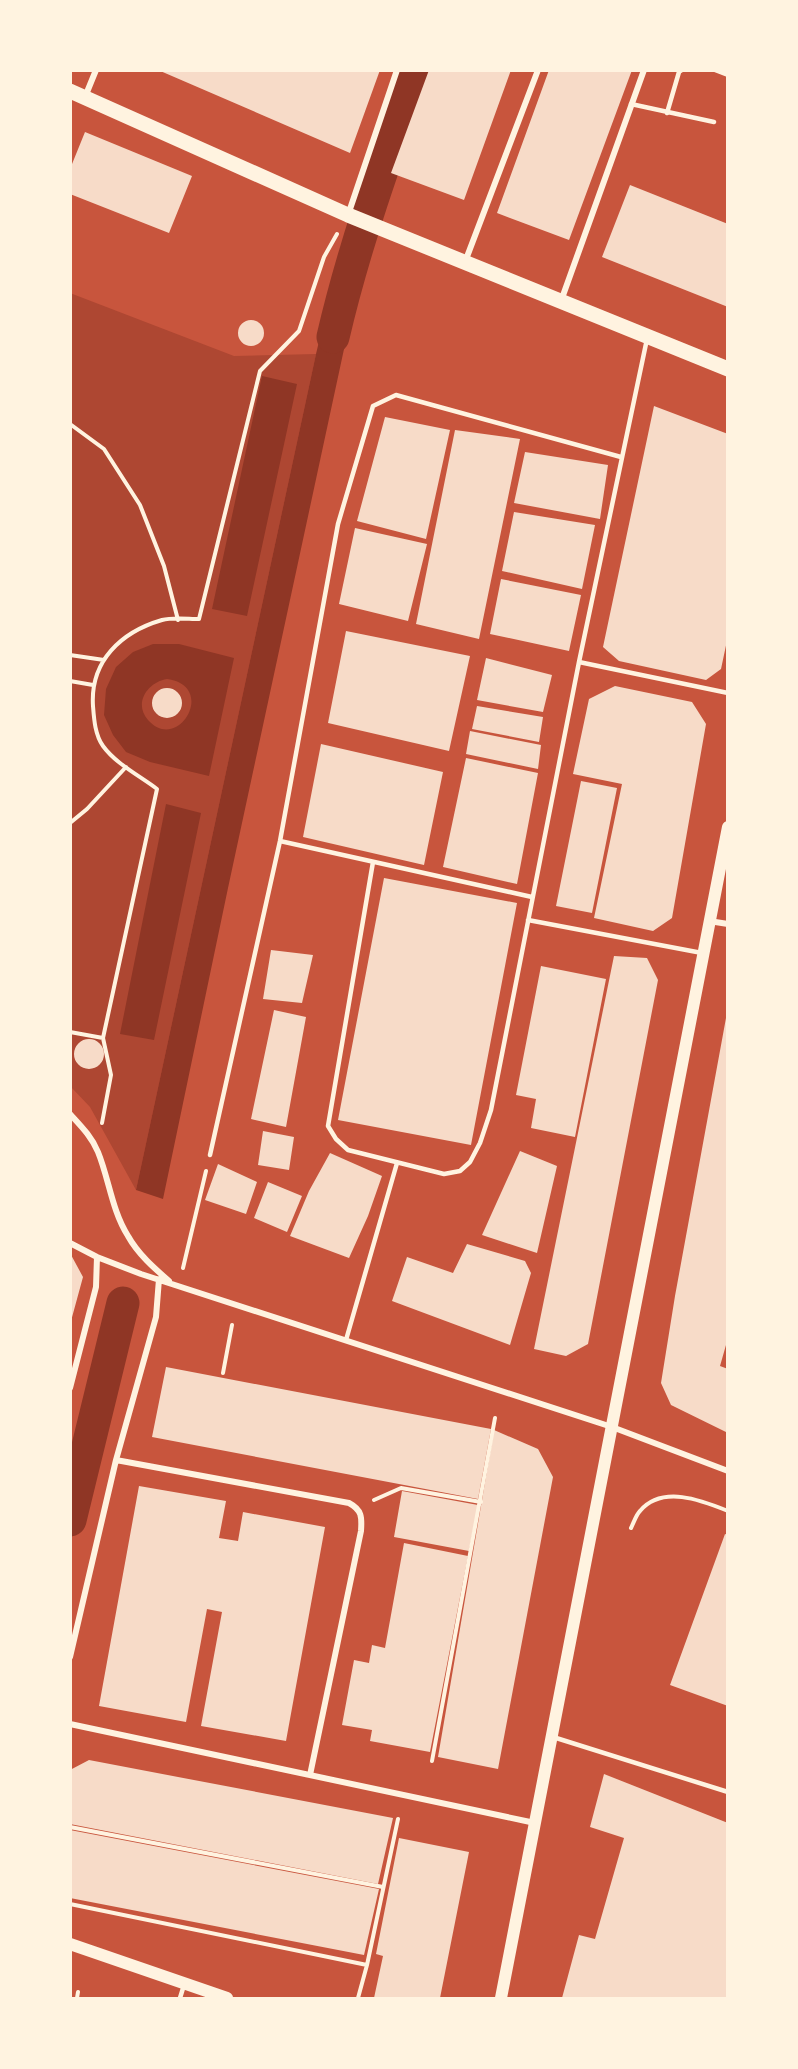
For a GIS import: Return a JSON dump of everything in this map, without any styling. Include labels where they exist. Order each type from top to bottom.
[{"type":"main road","points":[[77,94],[353,217],[728,369]]},
{"type":"main road","points":[[501,1998],[728,827]]},
{"type":"main road","points":[[70,1944],[226,1998]]},
{"type":"street","points":[[77,94],[96,70]]},
{"type":"street","points":[[353,217],[397,70]]},
{"type":"street","points":[[464,262],[538,70]]},
{"type":"street","points":[[561,302],[644,70]]},
{"type":"street","points":[[709,921],[728,924]]},
{"type":"street","points":[[70,1114],[86,1132],[97,1150],[117,1214],[127,1236],[145,1258],[175,1284]]},
{"type":"street","points":[[70,1243],[97,1257],[159,1279],[612,1427],[728,1471]]},
{"type":"street","points":[[70,1388],[96,1287],[97,1257]]},
{"type":"street","points":[[70,1657],[116,1460],[156,1317],[159,1279]]},
{"type":"street","points":[[116,1460],[349,1503],[357,1507],[362,1515],[361,1531],[310,1775]]},
{"type":"street","points":[[70,1724],[535,1823]]},
{"type":"lane","points":[[668,113],[679,72],[682,70]]},
{"type":"lane","points":[[715,70],[728,75]]},
{"type":"lane","points":[[631,104],[714,122]]},
{"type":"lane","points":[[373,862],[328,1126],[348,1150],[444,1174],[460,1171],[470,1162],[480,1143],[491,1110],[579,662],[648,336]]},
{"type":"lane","points":[[210,1155],[280,841],[338,524],[373,406],[396,395],[621,457]]},
{"type":"lane","points":[[579,662],[728,693]]},
{"type":"lane","points":[[280,841],[532,897]]},
{"type":"lane","points":[[528,920],[703,953]]},
{"type":"lane","points":[[345,1340],[397,1163]]},
{"type":"lane","points":[[552,1737],[728,1792]]},
{"type":"lane","points":[[180,1998],[184,1985]]},
{"type":"path","points":[[97,1150],[111,1075],[103,1038],[158,789],[126,767],[102,746],[94,720],[93,685],[98,668],[109,652],[132,632],[164,620],[200,619],[260,371],[300,330],[324,257],[353,217]]},
{"type":"path","points":[[70,424],[104,449],[140,505],[164,566],[178,620]]},
{"type":"path","points":[[70,655],[104,660]]},
{"type":"path","points":[[70,681],[93,685]]},
{"type":"path","points":[[70,823],[87,809],[126,767]]},
{"type":"path","points":[[70,1032],[103,1038]]},
{"type":"path","points":[[175,1284],[210,1155]]},
{"type":"path","points":[[223,1373],[232,1325]]},
{"type":"path","points":[[432,1761],[495,1418]]},
{"type":"path","points":[[357,1507],[401,1488],[481,1502]]},
{"type":"path","points":[[631,1528],[639,1511],[658,1498],[700,1500],[728,1511]]},
{"type":"path","points":[[358,1998],[398,1819]]},
{"type":"path","points":[[70,1827],[383,1887]]},
{"type":"path","points":[[70,1904],[367,1965]]},
{"type":"path","points":[[77,1998],[78,1992]]},
{"type":"shaded area","points":[[332,287],[355,298],[163,1199],[136,1190]]},
{"type":"shaded area","points":[[70,293],[234,356],[316,354],[136,1190],[90,1107],[71,1087]]},
{"type":"shaded area","points":[[262,376],[297,384],[247,616],[212,609]]},
{"type":"shaded area","points":[[153,644],[179,644],[234,658],[209,776],[150,762],[126,752],[113,735],[104,715],[106,689],[116,667],[133,652]],"holes":[[[167,679],[182,684],[190,693],[191,704],[188,715],[181,724],[171,729],[160,728],[148,720],[142,707],[142,700],[149,689],[154,684]]]},
{"type":"shaded area","points":[[166,804],[201,813],[154,1040],[120,1034]]},
{"type":"building","points":[[158,70],[380,70],[350,153]]},
{"type":"building","points":[[429,70],[511,70],[464,200],[391,173]]},
{"type":"building","points":[[549,70],[632,70],[569,240],[497,213]]},
{"type":"building","points":[[85,132],[192,176],[169,233],[70,194],[70,169]]},
{"type":"building","points":[[630,185],[728,224],[728,307],[602,257]]},
{"type":"building","points":[[251,320],[260,324],[264,333],[260,342],[251,346],[242,342],[238,333],[242,324]]},
{"type":"building","points":[[654,406],[728,434],[728,636],[721,669],[706,680],[619,661],[603,647]]},
{"type":"building","points":[[385,417],[450,430],[426,539],[357,521]]},
{"type":"building","points":[[455,430],[520,439],[479,639],[416,624]]},
{"type":"building","points":[[525,452],[608,465],[600,519],[514,503]]},
{"type":"building","points":[[514,512],[595,525],[582,589],[502,571]]},
{"type":"building","points":[[355,528],[427,544],[408,621],[339,604]]},
{"type":"building","points":[[501,579],[581,595],[569,651],[490,634]]},
{"type":"building","points":[[346,631],[470,656],[449,751],[328,723]]},
{"type":"building","points":[[486,658],[552,675],[543,712],[477,700]]},
{"type":"building","points":[[615,686],[692,702],[706,724],[672,918],[653,931],[594,918],[622,784],[573,774],[589,699]]},
{"type":"building","points":[[167,688],[173,689],[181,697],[181,709],[173,717],[167,718],[161,717],[153,709],[152,703],[153,697],[161,689]]},
{"type":"building","points":[[477,706],[543,717],[539,742],[472,729]]},
{"type":"building","points":[[470,731],[541,745],[538,769],[466,754]]},
{"type":"building","points":[[321,744],[443,772],[424,865],[303,837]]},
{"type":"building","points":[[466,758],[538,773],[517,884],[443,867]]},
{"type":"building","points":[[581,781],[617,788],[592,913],[556,906]]},
{"type":"building","points":[[384,878],[517,903],[471,1145],[338,1120]]},
{"type":"building","points":[[271,950],[313,955],[302,1003],[263,999]]},
{"type":"building","points":[[614,956],[647,958],[658,980],[588,1344],[566,1356],[534,1349]]},
{"type":"building","points":[[541,966],[606,979],[575,1137],[531,1128],[536,1099],[516,1095]]},
{"type":"building","points":[[274,1010],[306,1017],[286,1127],[251,1119]]},
{"type":"building","points":[[726,1018],[728,1338],[720,1366],[728,1369],[728,1433],[671,1405],[661,1383]]},
{"type":"building","points":[[89,1039],[95,1040],[103,1048],[103,1060],[95,1068],[89,1069],[83,1068],[75,1060],[74,1054],[75,1048],[83,1040]]},
{"type":"building","points":[[263,1131],[294,1137],[289,1170],[258,1165]]},
{"type":"building","points":[[520,1151],[557,1166],[537,1253],[482,1235]]},
{"type":"building","points":[[330,1153],[382,1176],[368,1216],[349,1258],[290,1236],[309,1191]]},
{"type":"building","points":[[218,1164],[257,1182],[246,1214],[205,1200]]},
{"type":"building","points":[[268,1182],[302,1196],[287,1232],[254,1218]]},
{"type":"building","points":[[467,1244],[525,1261],[531,1273],[510,1345],[392,1301],[407,1257],[453,1273]]},
{"type":"building","points":[[70,1253],[83,1277],[71,1321],[70,1321]]},
{"type":"building","points":[[166,1367],[491,1429],[478,1499],[152,1437]]},
{"type":"building","points":[[494,1430],[538,1449],[553,1477],[498,1769],[438,1757]]},
{"type":"building","points":[[139,1486],[226,1501],[219,1538],[238,1541],[243,1512],[325,1527],[286,1741],[201,1726],[222,1612],[207,1609],[186,1722],[99,1706]]},
{"type":"building","points":[[402,1491],[478,1505],[469,1551],[394,1537]]},
{"type":"building","points":[[725,1534],[728,1535],[728,1706],[670,1685]]},
{"type":"building","points":[[404,1543],[468,1556],[430,1752],[370,1741],[372,1730],[342,1725],[354,1660],[369,1663],[372,1645],[385,1648]]},
{"type":"building","points":[[89,1760],[393,1818],[378,1884],[70,1824],[70,1770]]},
{"type":"building","points":[[604,1774],[728,1823],[728,1998],[562,1998],[579,1935],[595,1939],[624,1838],[590,1827]]},
{"type":"building","points":[[70,1830],[379,1889],[364,1955],[70,1898]]},
{"type":"building","points":[[399,1838],[469,1852],[440,1998],[374,1998],[383,1956],[376,1954]]},
{"type":"waterway","points":[[333,337],[341,303],[382,169],[417,70]]},
{"type":"waterway","points":[[70,1520],[123,1303]]}]
